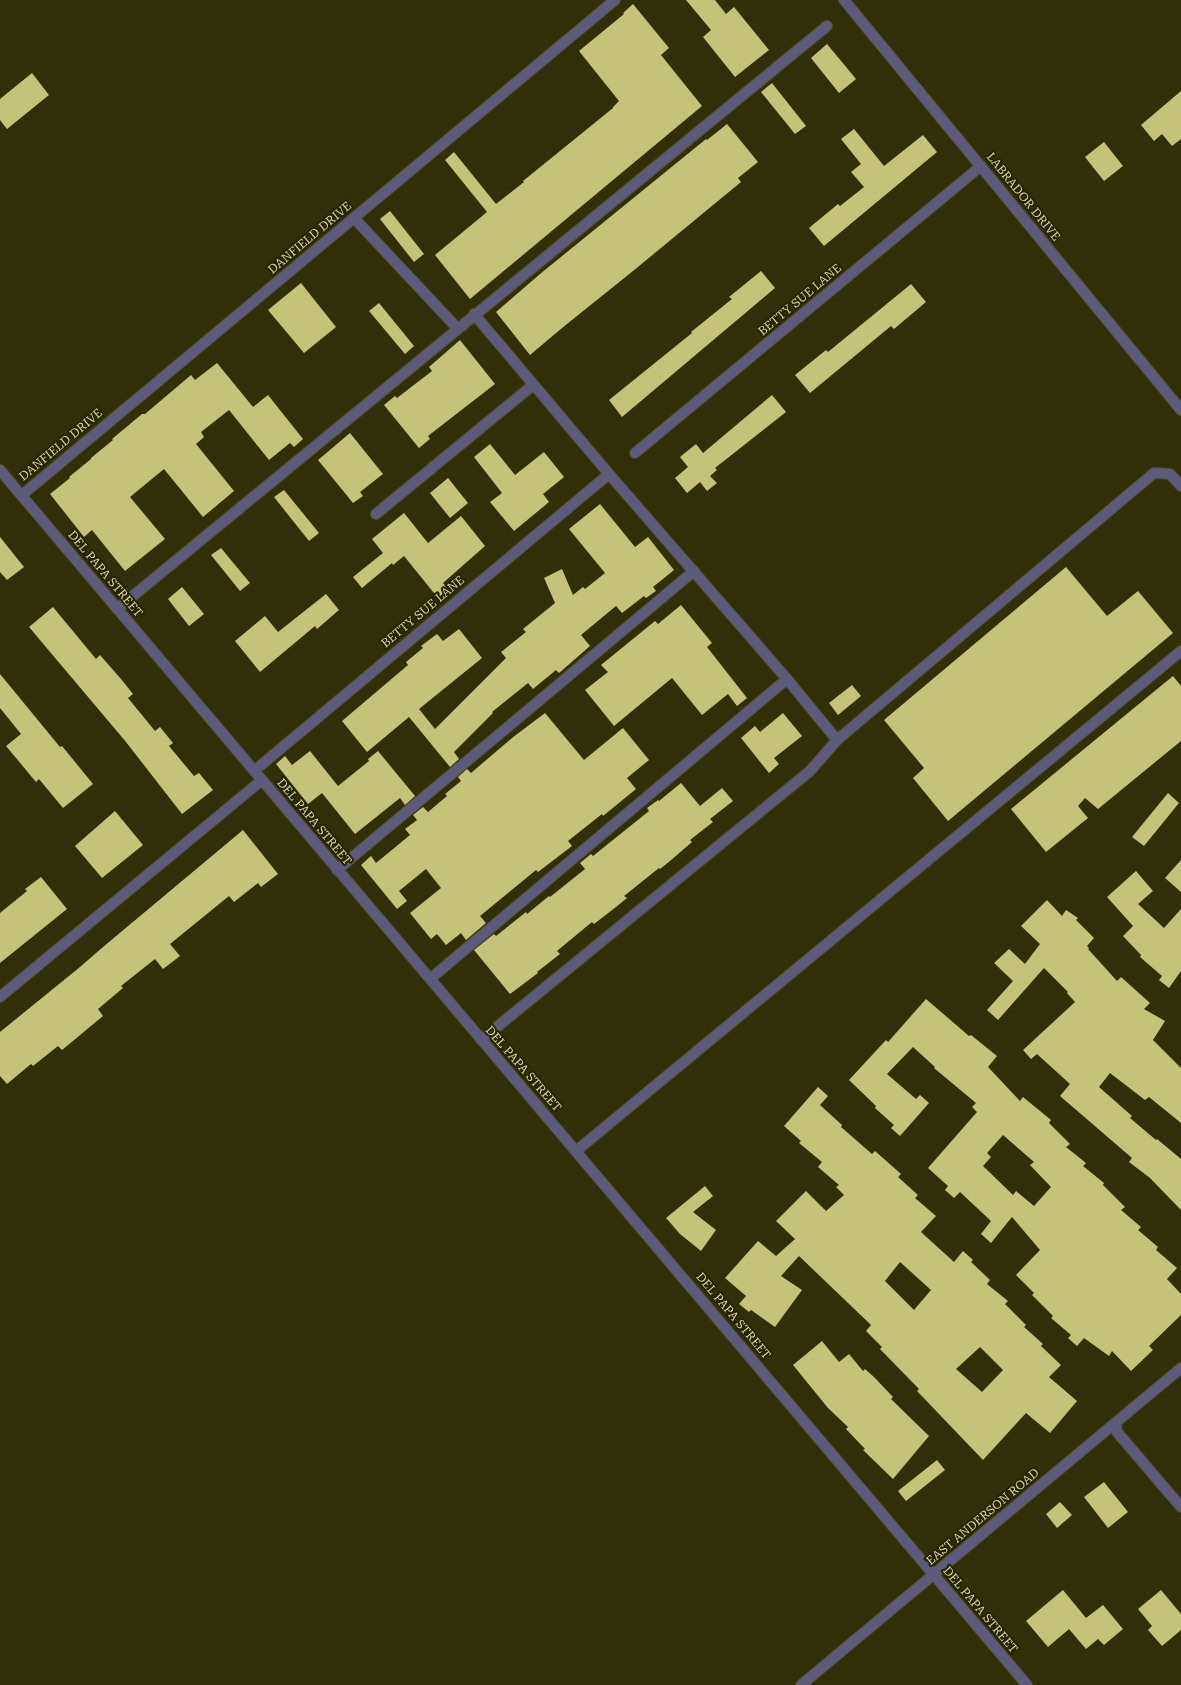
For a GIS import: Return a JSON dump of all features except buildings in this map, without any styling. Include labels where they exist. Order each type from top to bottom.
[{"type":"street","name":"DANFIELD DRIVE","points":[[22,495],[615,0]]},
{"type":"street","name":"LABRADOR DRIVE","points":[[844,0],[1181,410]]},
{"type":"street","points":[[117,609],[474,314],[827,26]]},
{"type":"street","name":"BETTY SUE LANE","points":[[635,453],[981,166]]},
{"type":"street","points":[[354,218],[457,328]]},
{"type":"street","points":[[474,314],[609,474],[787,679],[837,740]]},
{"type":"street","points":[[376,514],[533,385]]},
{"type":"street","name":"DEL PAPA STREET","points":[[0,470],[1027,1685]]},
{"type":"street","points":[[481,1040],[810,771],[837,740],[1154,473],[1170,474],[1181,486]]},
{"type":"street","name":"BETTY SUE LANE","points":[[254,771],[609,474]]},
{"type":"street","points":[[337,870],[694,572]]},
{"type":"street","points":[[576,1151],[1181,651]]},
{"type":"street","points":[[430,979],[787,679]]},
{"type":"street","points":[[0,997],[262,780]]},
{"type":"street","name":"EAST ANDERSON ROAD","points":[[801,1685],[1181,1368]]},
{"type":"street","points":[[1116,1423],[1117,1432],[1181,1507]]}]
